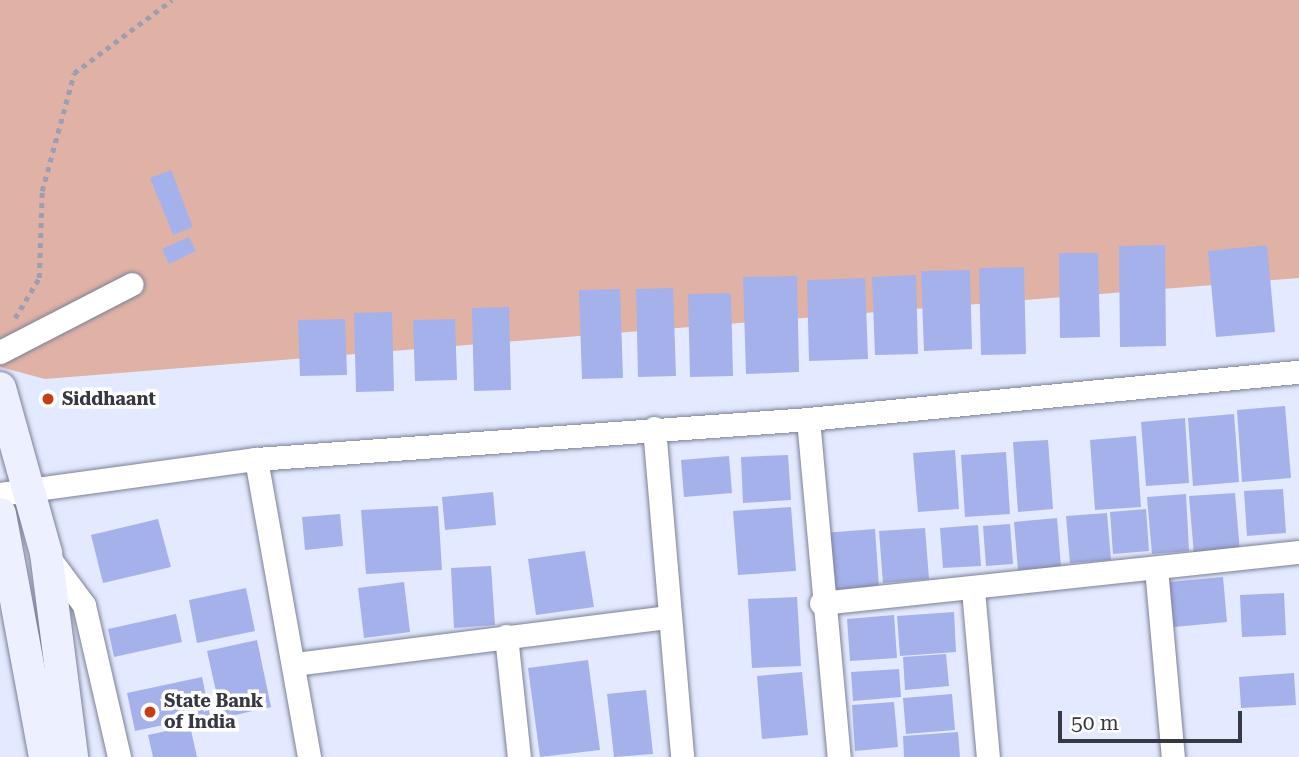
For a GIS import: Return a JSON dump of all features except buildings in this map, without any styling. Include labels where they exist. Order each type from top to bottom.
[{"type":"street","points":[[3,342],[132,284]]},
{"type":"street","points":[[14,491],[256,459],[654,428],[808,419],[1299,372]]},
{"type":"street","points":[[0,388],[14,491],[46,553],[84,605],[119,757]]},
{"type":"street","points":[[808,419],[821,603],[839,757]]},
{"type":"street","points":[[654,428],[667,617],[682,757]]},
{"type":"street","points":[[256,459],[295,664],[309,757]]},
{"type":"street","points":[[0,514],[45,757]]},
{"type":"street","points":[[821,603],[973,590],[1299,552]]},
{"type":"street","points":[[46,553],[72,757]]},
{"type":"street","points":[[1156,568],[1173,757]]},
{"type":"street","points":[[973,590],[988,757]]},
{"type":"street","points":[[295,664],[667,617]]},
{"type":"street","points":[[506,636],[519,757]]},
{"type":"path","points":[[3,342],[39,278],[42,191],[74,73],[172,0]]},
{"type":"shaded area","points":[[0,0],[1299,0],[1299,278],[45,379],[0,367]]},
{"type":"place","name":"Siddhaant","points":[[48,399]]},
{"type":"place","name":"State Bank of India","points":[[150,712]]}]
